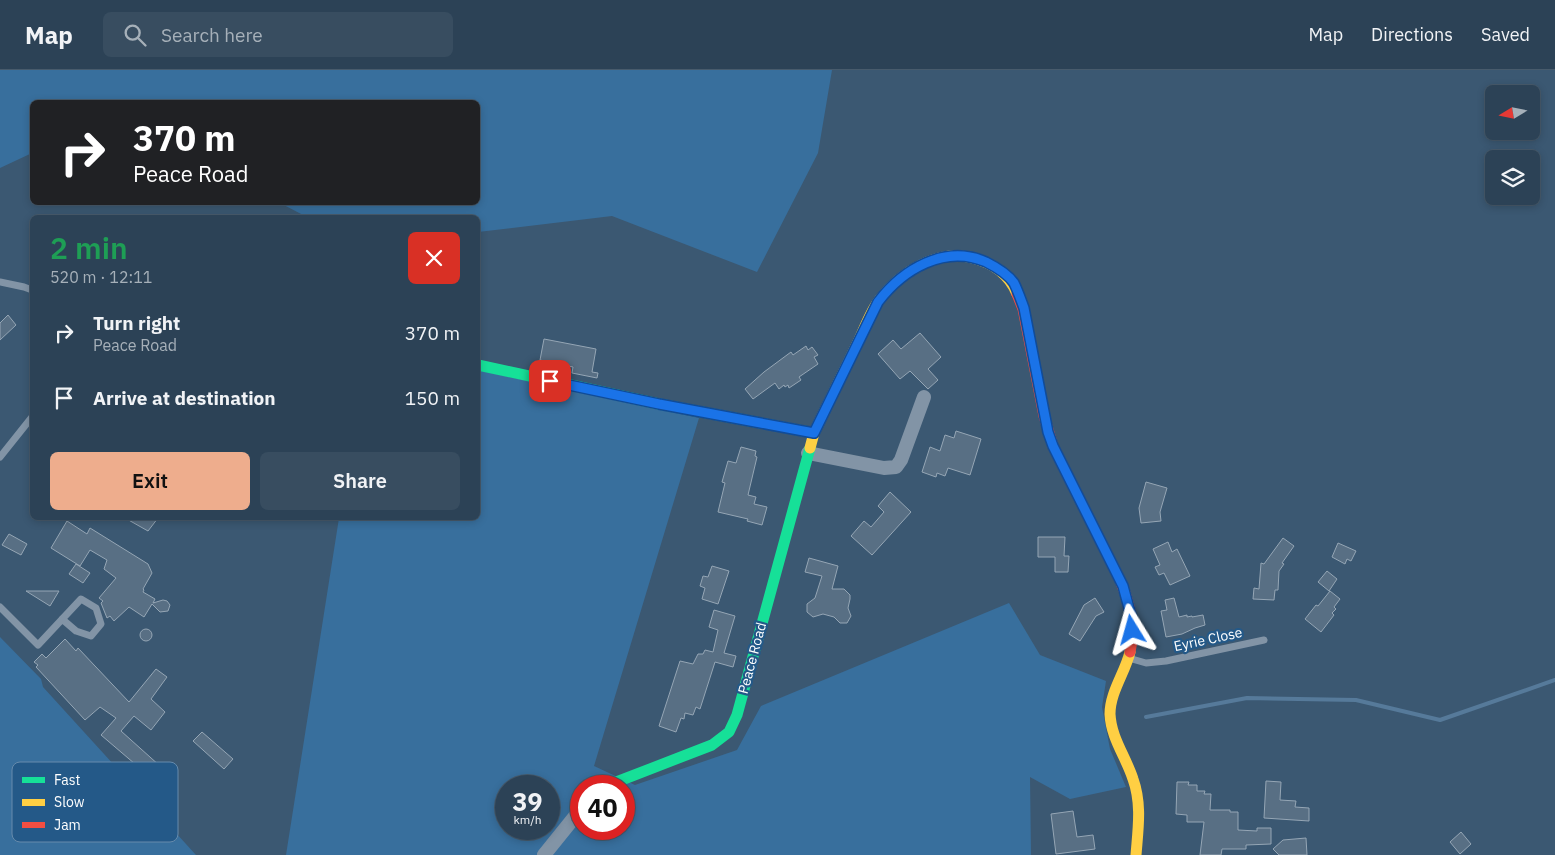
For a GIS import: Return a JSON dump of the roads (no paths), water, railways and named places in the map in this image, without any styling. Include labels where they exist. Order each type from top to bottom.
[{"type":"street","name":"Peace Road","points":[[634,775],[712,745],[729,732],[734,724],[814,433],[878,302],[908,272],[941,257],[963,255],[981,260],[998,268],[1014,283],[1024,308],[1044,416],[1053,446],[1120,580],[1127,598],[1132,641],[1129,659],[1112,696],[1110,715],[1115,738],[1133,775],[1138,792],[1136,855]]},
{"type":"street","points":[[480,365],[659,404],[814,433]]},
{"type":"street","points":[[808,453],[884,468],[896,467],[901,460],[924,397]]},
{"type":"street","points":[[544,855],[570,823]]},
{"type":"lane","points":[[0,282],[30,289]]},
{"type":"lane","points":[[0,457],[30,423]]},
{"type":"lane","points":[[0,607],[38,645],[62,619],[81,599],[96,608],[101,624],[91,636],[76,631],[62,619]]},
{"type":"lane","name":"Eyrie Close","points":[[1129,659],[1146,663],[1166,661],[1264,640]]},
{"type":"waterway","points":[[1146,717],[1247,698],[1356,700],[1440,720],[1555,680]]}]
